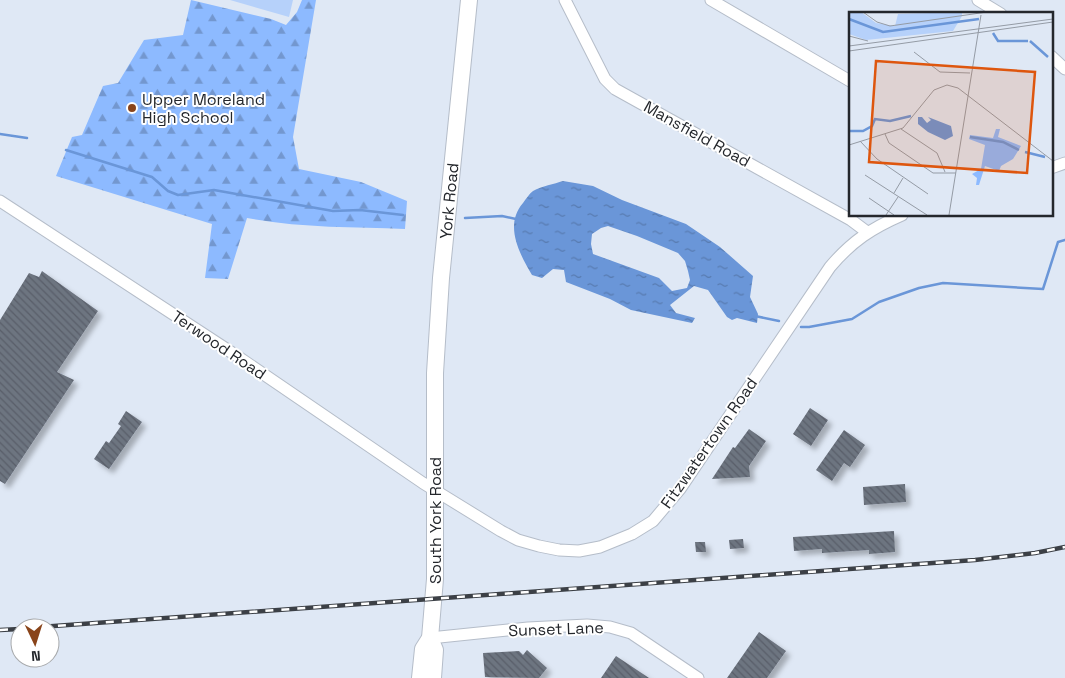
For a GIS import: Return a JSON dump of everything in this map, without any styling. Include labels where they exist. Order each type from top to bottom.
[{"type":"highway","name":"York Road","points":[[436,402],[441,278],[469,0]]},
{"type":"highway","name":"South York Road","points":[[433,678],[435,650],[430,638],[435,579],[436,402]]},
{"type":"highway","name":"South York Road","points":[[420,678],[423,649],[430,638]]},
{"type":"street","name":"Mansfield Road","points":[[564,0],[605,79],[615,88],[851,220],[867,232]]},
{"type":"street","points":[[711,0],[849,80]]},
{"type":"street","points":[[978,0],[999,12]]},
{"type":"street","points":[[1052,57],[1065,69]]},
{"type":"street","points":[[1052,168],[1065,163]]},
{"type":"street","name":"Terwood Road","points":[[0,201],[234,354],[436,491]]},
{"type":"street","name":"Fitzwatertown Road","points":[[436,491],[501,532],[518,540],[539,546],[579,551],[600,547],[632,534],[652,521],[671,501],[830,267],[852,243],[867,232],[900,216]]},
{"type":"street","name":"Sunset Lane","points":[[430,638],[528,628],[587,625],[610,627],[638,637],[698,678]]},
{"type":"green space","points":[[191,0],[271,19],[286,25],[297,12],[302,0],[316,0],[293,137],[299,169],[361,182],[407,201],[405,229],[306,225],[247,218],[228,279],[205,278],[212,224],[56,176],[72,137],[82,135],[103,86],[118,83],[144,40],[183,35]]},
{"type":"shaded area","points":[[230,0],[293,0],[289,17]]},
{"type":"water","points":[[563,181],[593,186],[622,200],[686,224],[720,247],[753,276],[750,297],[758,314],[757,323],[737,318],[732,320],[727,317],[708,290],[694,286],[670,305],[676,313],[695,318],[692,323],[631,310],[610,299],[566,282],[564,270],[553,269],[542,278],[532,275],[518,248],[514,230],[517,212],[533,191]],"holes":[[[608,226],[678,253],[685,261],[688,271],[690,280],[687,288],[672,291],[659,278],[593,254],[592,234],[601,228]]]},
{"type":"building","points":[[42,271],[98,311],[57,372],[74,380],[5,484],[0,481],[0,320],[29,273],[39,277]]},
{"type":"building","points":[[810,408],[828,420],[811,446],[793,434]]},
{"type":"building","points":[[126,411],[142,422],[109,469],[94,459],[106,441],[109,443],[121,426],[118,424]]},
{"type":"building","points":[[749,429],[766,441],[749,466],[750,477],[712,479],[733,447],[735,448]]},
{"type":"building","points":[[844,430],[865,445],[850,467],[844,463],[832,481],[816,470]]},
{"type":"building","points":[[905,484],[906,502],[864,505],[863,487]]},
{"type":"building","points":[[894,531],[895,552],[869,554],[869,550],[822,553],[822,549],[794,551],[793,537]]},
{"type":"building","points":[[743,539],[744,548],[730,549],[729,540]]},
{"type":"building","points":[[695,542],[705,542],[706,552],[696,552]]},
{"type":"building","points":[[759,632],[786,651],[767,678],[727,678]]},
{"type":"building","points":[[527,650],[547,668],[539,678],[485,677],[483,653],[519,651],[523,655]]},
{"type":"building","points":[[616,656],[649,678],[601,678]]},
{"type":"waterway","points":[[0,134],[27,138]]},
{"type":"waterway","points":[[66,150],[152,177],[168,191],[178,195],[214,190],[333,211],[360,210],[403,215]]},
{"type":"waterway","points":[[465,218],[502,216],[516,219]]},
{"type":"waterway","points":[[801,327],[852,319],[879,302],[919,288],[943,283],[1043,289],[1058,242],[1065,240]]},
{"type":"waterway","points":[[755,316],[779,321]]},
{"type":"railway","points":[[60,626],[975,560],[1035,553],[1065,547]]},
{"type":"railway","points":[[0,630],[10,630]]},
{"type":"place","name":"Upper Moreland High School","points":[[132,108]]}]
